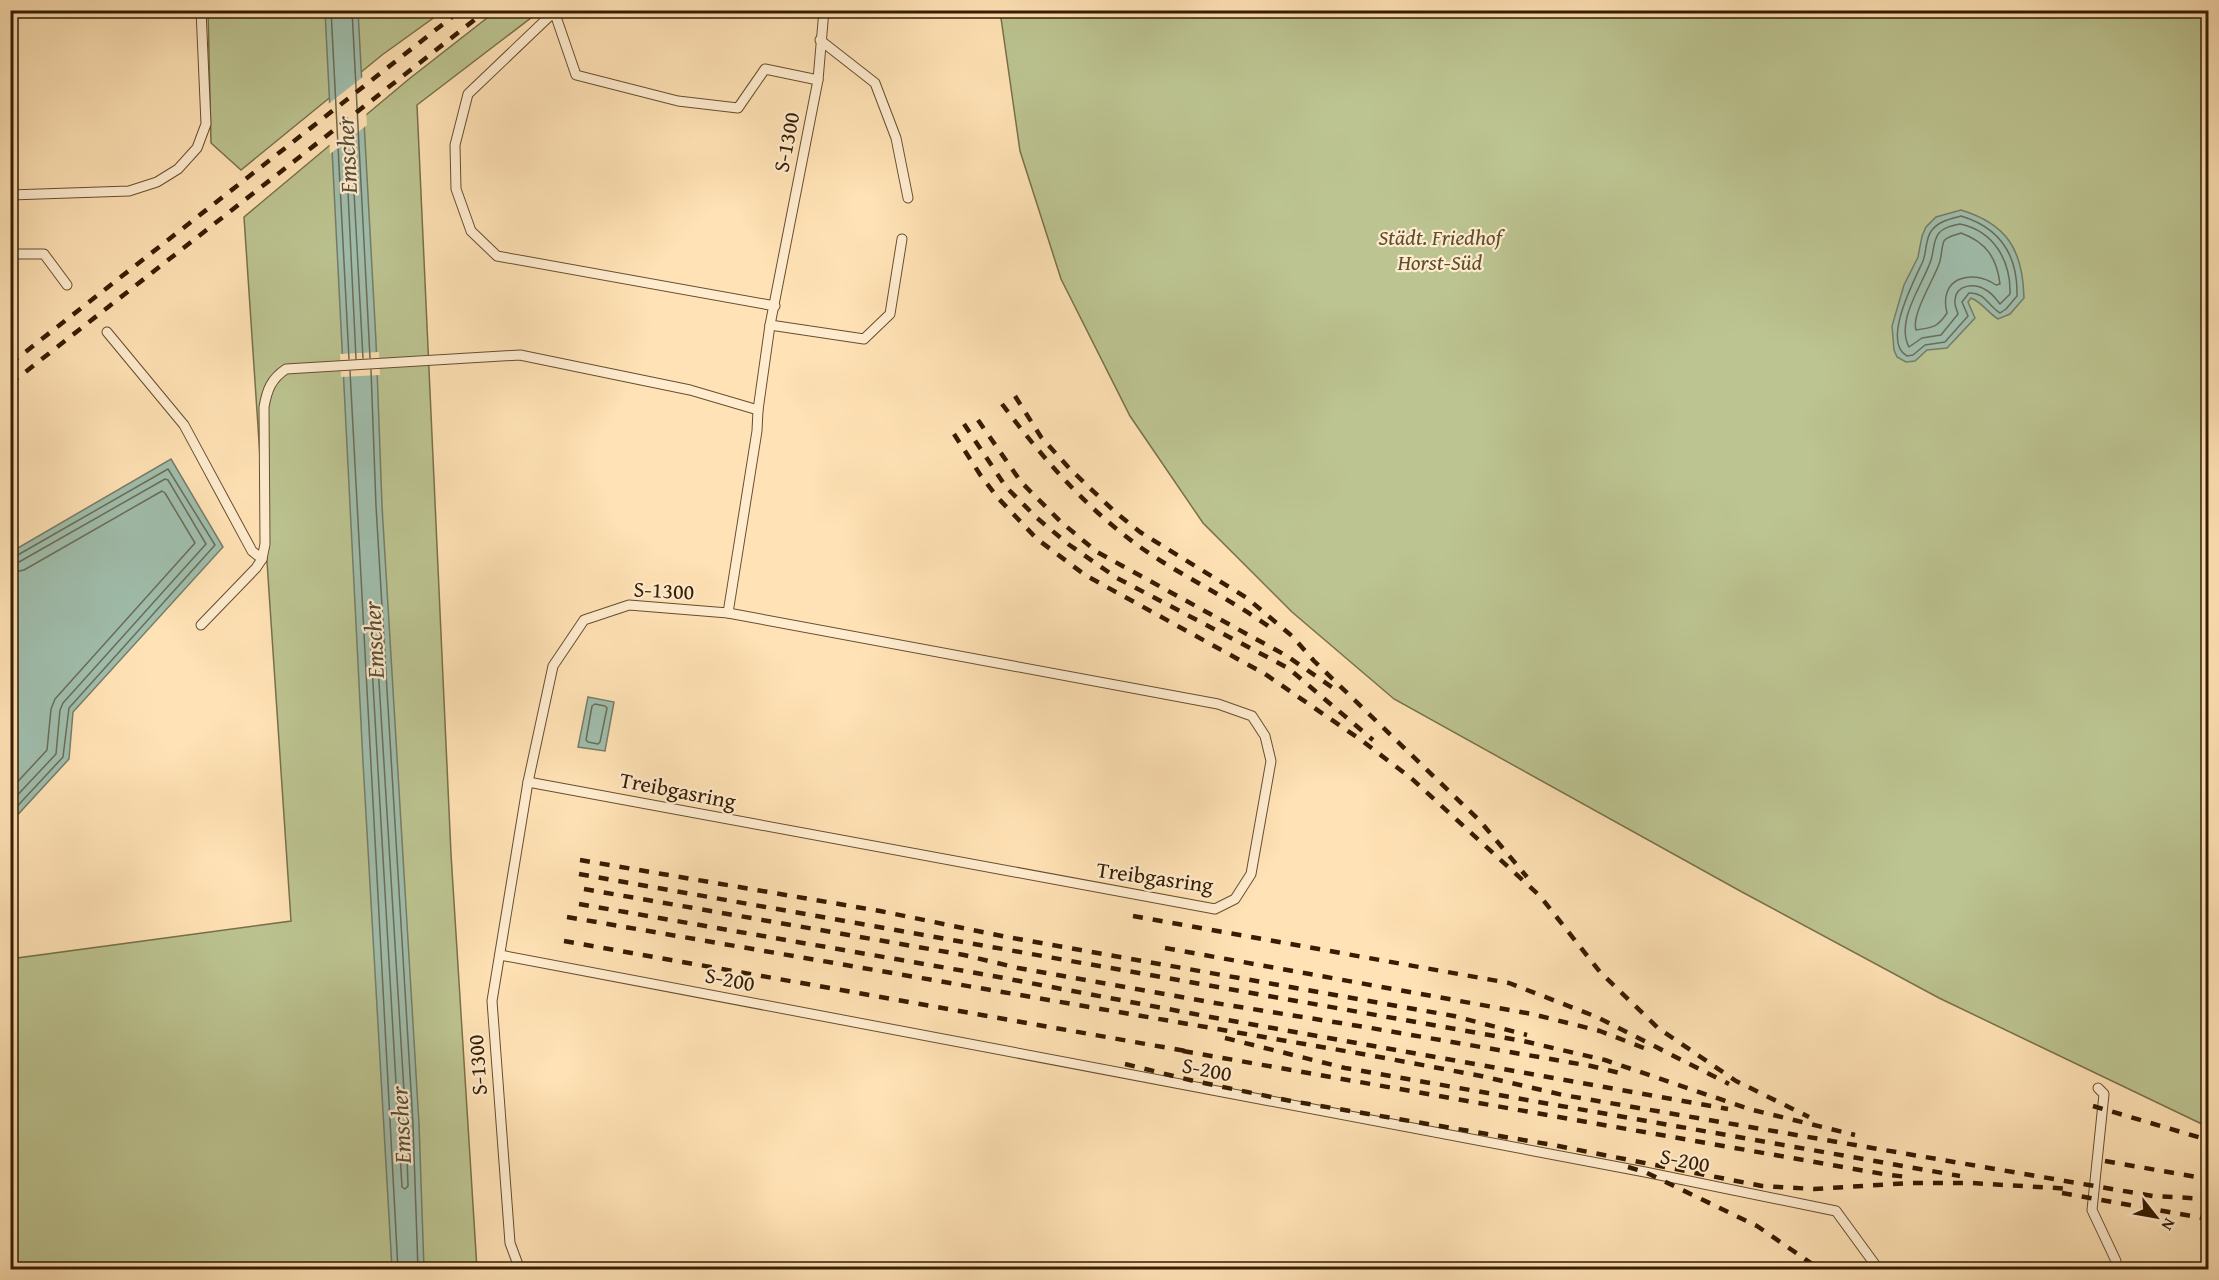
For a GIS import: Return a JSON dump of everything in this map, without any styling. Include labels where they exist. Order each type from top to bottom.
[{"type":"lane","points":[[10,195],[129,191],[157,182],[178,169],[197,147],[206,124],[201,10]]},
{"type":"lane","name":"S-1300","points":[[520,1269],[510,1244],[492,1001],[528,782],[553,666],[584,620],[628,605],[728,613],[757,431],[770,325],[818,80],[824,10]]},
{"type":"lane","points":[[775,306],[497,256],[471,231],[456,189],[455,145],[468,94],[555,11],[576,75],[678,101],[738,108],[765,69],[818,80]]},
{"type":"lane","points":[[820,40],[875,83],[896,138],[908,198]]},
{"type":"lane","points":[[770,325],[864,339],[890,314],[902,239]]},
{"type":"lane","points":[[10,254],[44,254],[67,285]]},
{"type":"lane","points":[[107,333],[183,425],[252,551],[262,559]]},
{"type":"lane","points":[[201,625],[262,559],[265,544],[264,407],[267,391],[275,376],[286,369],[520,355],[690,390],[758,410]]},
{"type":"lane","name":"Treibgasring","points":[[528,782],[1215,909],[1235,899],[1251,874],[1271,760],[1265,736],[1252,716],[1218,704],[728,613]]},
{"type":"lane","name":"S-200","points":[[500,955],[1836,1211],[1879,1269]]},
{"type":"lane","points":[[2098,1088],[2104,1094],[2092,1210],[2115,1261],[2115,1269]]},
{"type":"green space","points":[[208,11],[443,11],[382,55],[241,170],[211,143]]},
{"type":"green space","points":[[496,11],[540,11],[417,105],[451,854],[477,1269],[11,1269],[10,959],[291,921],[244,217],[409,79]]},
{"type":"green space","name":"Städt. Friedhof Horst-Süd","points":[[1000,11],[2208,11],[2208,1127],[1939,998],[1742,892],[1394,699],[1292,612],[1203,523],[1130,416],[1061,279],[1020,151]]},
{"type":"water","name":"Emscher","points":[[325,11],[358,11],[376,342],[382,506],[419,1124],[424,1269],[392,1269],[363,762]]},
{"type":"water","points":[[1961,210],[1990,223],[2009,241],[2020,266],[2024,298],[2010,314],[1998,319],[1971,298],[1968,302],[1975,318],[1947,348],[1927,350],[1915,361],[1906,362],[1897,357],[1894,350],[1892,326],[1904,285],[1918,257],[1926,227],[1936,217]]},
{"type":"water","points":[[171,459],[223,547],[73,712],[69,759],[11,822],[11,552]]},
{"type":"water","points":[[588,697],[614,702],[605,751],[578,747]]},
{"type":"pier","points":[[364,76],[367,125],[330,154],[327,105]]},
{"type":"pier","points":[[379,352],[380,375],[341,377],[340,354]]},
{"type":"railway","points":[[10,364],[461,10]]},
{"type":"railway","points":[[10,384],[487,10]]},
{"type":"railway","points":[[1015,396],[1041,437],[1070,469],[1114,511],[1140,532],[1247,598],[1292,636],[1314,661],[1480,821],[1527,877]]},
{"type":"railway","points":[[1002,404],[1074,490],[1115,528],[1161,561],[1271,628]]},
{"type":"railway","points":[[978,420],[1021,482],[1061,522],[1097,552],[1287,656],[1333,688]]},
{"type":"railway","points":[[964,424],[1006,487],[1037,518],[1068,544],[1117,578],[1288,668],[1373,740]]},
{"type":"railway","points":[[954,434],[998,498],[1037,539],[1085,575],[1265,674],[1361,740],[1411,778],[1540,896],[1600,972],[1658,1028],[1736,1081],[1809,1117]]},
{"type":"railway","points":[[580,860],[880,911],[1007,937],[1454,1016],[1527,1035]]},
{"type":"railway","points":[[579,874],[1523,1041],[1605,1060],[1749,1109],[1855,1135]]},
{"type":"railway","points":[[584,889],[964,955],[1018,968],[1215,1003],[1591,1066],[1624,1074]]},
{"type":"railway","points":[[579,904],[993,976],[1728,1109]]},
{"type":"railway","points":[[1133,916],[1509,983],[1597,1017],[1729,1084]]},
{"type":"railway","points":[[567,917],[1374,1056],[1481,1076],[1563,1095],[2153,1196],[2208,1199]]},
{"type":"railway","points":[[564,941],[1191,1052]]},
{"type":"railway","points":[[1165,948],[1532,1014],[1600,1031],[1649,1050]]},
{"type":"railway","points":[[1225,1038],[1345,1068],[1960,1176]]},
{"type":"railway","points":[[1183,1051],[1907,1177]]},
{"type":"railway","points":[[1125,1064],[1291,1101],[1553,1145],[1762,1186],[1814,1189],[1909,1183],[1971,1183],[2072,1189]]},
{"type":"railway","points":[[2093,1106],[2208,1140]]},
{"type":"railway","points":[[2105,1161],[2208,1179]]},
{"type":"railway","points":[[1628,1167],[1645,1172],[1757,1226],[1821,1270]]},
{"type":"railway","points":[[2062,1193],[2208,1219]]}]
